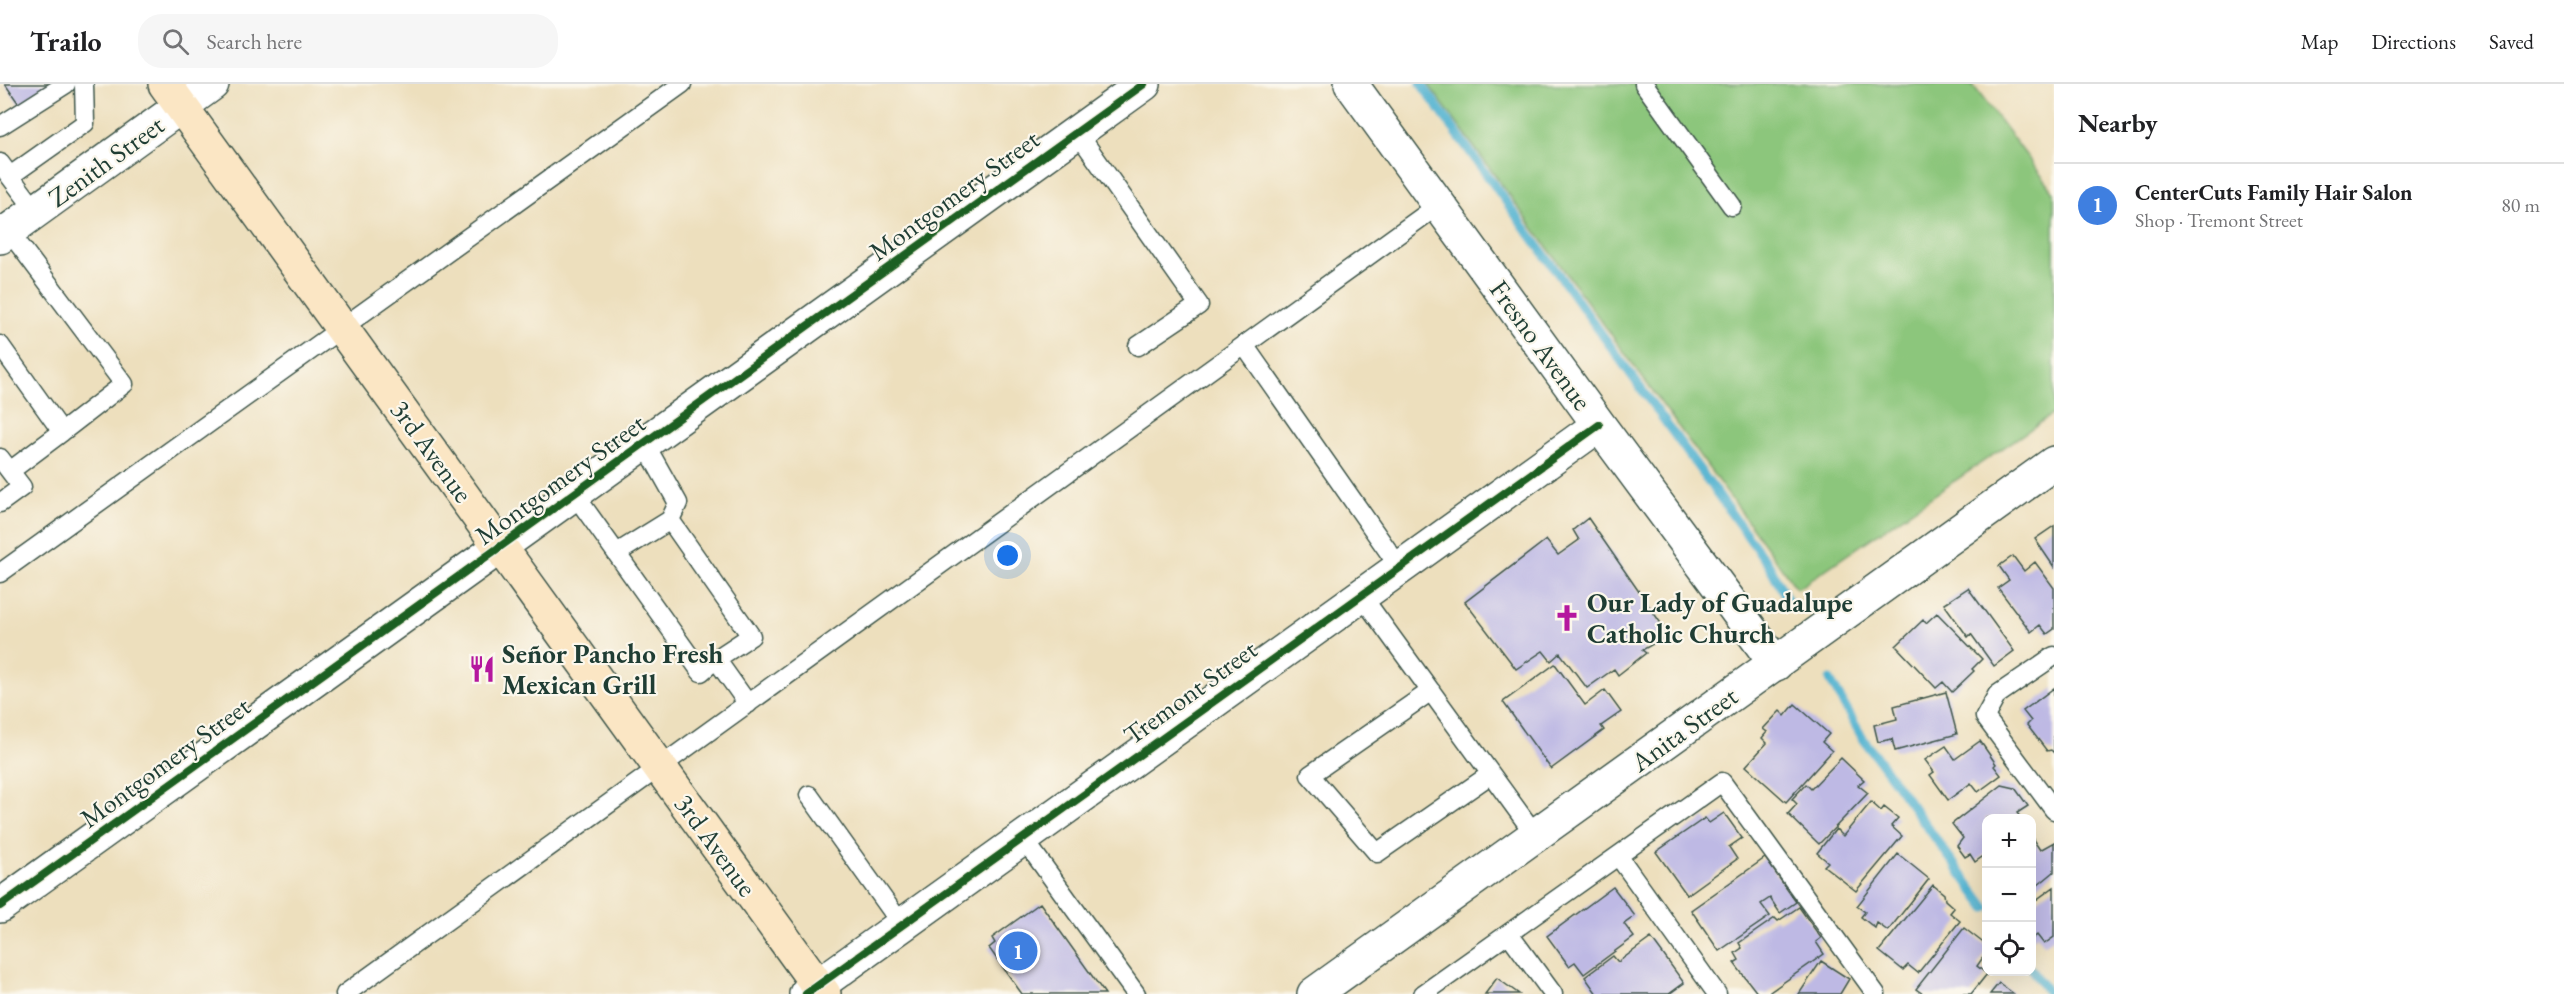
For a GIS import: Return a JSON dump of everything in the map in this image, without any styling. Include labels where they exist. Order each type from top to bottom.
[{"type":"main road","name":"3rd Avenue","points":[[173,95],[660,767],[816,991]]},
{"type":"street","name":"Zenith Street","points":[[4,234],[36,211],[173,95],[212,84]]},
{"type":"street","name":"Montgomery Street","points":[[0,906],[1144,84]]},
{"type":"street","name":"Fresno Avenue","points":[[1351,84],[1776,664]]},
{"type":"street","name":"Tremont Street","points":[[816,991],[902,925],[1599,425]]},
{"type":"street","name":"Anita Street","points":[[1314,994],[2054,463]]},
{"type":"lane","points":[[0,126],[66,84]]},
{"type":"lane","points":[[36,211],[5,170],[85,123],[84,84]]},
{"type":"lane","points":[[0,573],[682,84]]},
{"type":"lane","points":[[1644,84],[1732,206]]},
{"type":"lane","points":[[1077,132],[1199,305],[1138,346]]},
{"type":"lane","points":[[345,994],[1440,204]]},
{"type":"lane","points":[[0,503],[22,487],[5,464],[62,432],[124,384],[4,234]]},
{"type":"lane","points":[[0,345],[62,432]]},
{"type":"lane","points":[[1244,345],[1400,568]]},
{"type":"lane","points":[[617,553],[670,520],[678,503],[645,444]]},
{"type":"lane","points":[[575,495],[701,672],[751,636],[670,520]]},
{"type":"lane","points":[[1361,595],[1536,836]]},
{"type":"lane","points":[[2054,656],[1997,695],[1985,717],[2054,810]]},
{"type":"lane","points":[[716,659],[748,704]]},
{"type":"lane","points":[[1431,691],[1310,775],[1377,854],[1491,774]]},
{"type":"lane","points":[[1423,994],[1722,782],[1876,994]]},
{"type":"lane","points":[[809,795],[902,925]]},
{"type":"lane","points":[[1023,838],[1136,994]]},
{"type":"lane","points":[[1619,856],[1717,994]]},
{"type":"lane","points":[[1509,934],[1553,994]]},
{"type":"green space","points":[[1428,84],[1972,84],[2054,192],[2054,413],[1797,589]]},
{"type":"building","points":[[5,84],[59,84],[23,110]]},
{"type":"building","name":"Our Lady of Guadalupe Catholic Church","points":[[1588,518],[1669,635],[1642,650],[1646,653],[1618,675],[1614,669],[1587,688],[1560,653],[1551,661],[1543,651],[1516,669],[1465,602],[1546,540],[1558,555],[1579,540],[1573,530]]},
{"type":"building","points":[[2054,526],[2054,567],[2035,539]]},
{"type":"building","points":[[2013,556],[2024,571],[2035,562],[2054,588],[2054,629],[2047,634],[2040,625],[2031,632],[1998,588],[2009,580],[1999,566]]},
{"type":"building","points":[[1968,588],[2014,651],[1994,666],[1971,634],[1968,637],[1944,604]]},
{"type":"building","points":[[1937,613],[1982,659],[1972,669],[1974,671],[1952,692],[1943,682],[1936,688],[1896,646],[1923,620],[1926,623]]},
{"type":"building","points":[[1555,664],[1585,705],[1605,690],[1621,712],[1601,726],[1604,730],[1551,769],[1503,702]]},
{"type":"building","points":[[2054,688],[2054,753],[2051,750],[2047,751],[2027,725],[2031,721],[2023,711]]},
{"type":"building","points":[[1946,692],[1957,734],[1895,751],[1892,739],[1878,742],[1874,725],[1897,719],[1894,706]]},
{"type":"building","points":[[1795,704],[1829,734],[1822,742],[1832,751],[1786,802],[1746,766],[1767,743],[1762,738],[1767,732],[1763,729],[1780,711],[1785,716]]},
{"type":"building","points":[[1980,741],[2001,775],[1978,792],[1971,783],[1948,800],[1930,775],[1934,772],[1925,760],[1946,746],[1955,759]]},
{"type":"building","points":[[1841,758],[1864,780],[1858,785],[1868,793],[1819,844],[1788,814],[1797,804],[1792,799],[1806,784],[1811,789]]},
{"type":"building","points":[[2002,785],[2015,788],[2028,806],[2018,814],[1982,814],[1982,857],[1975,862],[1970,854],[1965,857],[1957,846],[1963,838],[1952,824]]},
{"type":"building","points":[[1871,802],[1881,811],[1884,807],[1898,818],[1891,826],[1902,836],[1856,891],[1824,866],[1828,862],[1817,853],[1836,829],[1843,836]]},
{"type":"building","points":[[1724,813],[1742,838],[1729,847],[1737,859],[1687,895],[1656,852],[1705,818],[1709,823]]},
{"type":"building","points":[[2054,842],[2054,872],[2036,887],[2036,844],[2040,850]]},
{"type":"building","points":[[1898,854],[1929,879],[1888,931],[1877,923],[1875,928],[1861,917],[1865,912],[1857,906]]},
{"type":"building","points":[[1765,858],[1796,902],[1780,913],[1770,898],[1761,904],[1770,916],[1719,951],[1691,910]]},
{"type":"building","points":[[1933,885],[1944,894],[1945,900],[1954,908],[1950,913],[1960,921],[1918,973],[1908,965],[1903,970],[1879,951]]},
{"type":"building","points":[[1613,887],[1635,916],[1624,924],[1634,937],[1584,974],[1575,962],[1569,966],[1547,936]]},
{"type":"building","points":[[2054,887],[2054,937],[2044,944],[2036,936],[2036,900]]},
{"type":"building","points":[[1040,903],[1105,994],[1022,994],[989,948],[995,943],[992,938]]},
{"type":"building","points":[[1799,907],[1821,938],[1816,942],[1824,954],[1767,994],[1758,994],[1734,963],[1739,960],[1735,953],[1742,948],[1739,943],[1775,918],[1778,921]]},
{"type":"building","points":[[1964,928],[1982,942],[1982,959],[1977,966],[1982,970],[1982,976],[1985,976],[1971,994],[1923,994],[1916,989]]},
{"type":"building","points":[[1651,938],[1684,983],[1669,994],[1597,994],[1585,977],[1613,956],[1618,962]]},
{"type":"building","points":[[1821,961],[1849,979],[1840,994],[1799,994]]},
{"type":"building","points":[[1497,978],[1519,994],[1485,994]]},
{"type":"building","points":[[1999,983],[2014,994],[1990,994]]},
{"type":"waterway","points":[[1421,84],[1770,567],[1788,601]]},
{"type":"waterway","points":[[1830,680],[1862,737],[1982,902]]},
{"type":"waterway","points":[[2036,976],[2049,994]]},
{"type":"cycle path","points":[[0,906],[1144,84]]},
{"type":"cycle path","points":[[806,994],[1599,425]]},
{"type":"place","name":"Our Lady of Guadalupe Catholic Church","points":[[1567,618]]},
{"type":"place","name":"Señor Pancho Fresh Mexican Grill","points":[[482,669]]},
{"type":"place","name":"CenterCuts Family Hair Salon","points":[[1018,951]]}]
